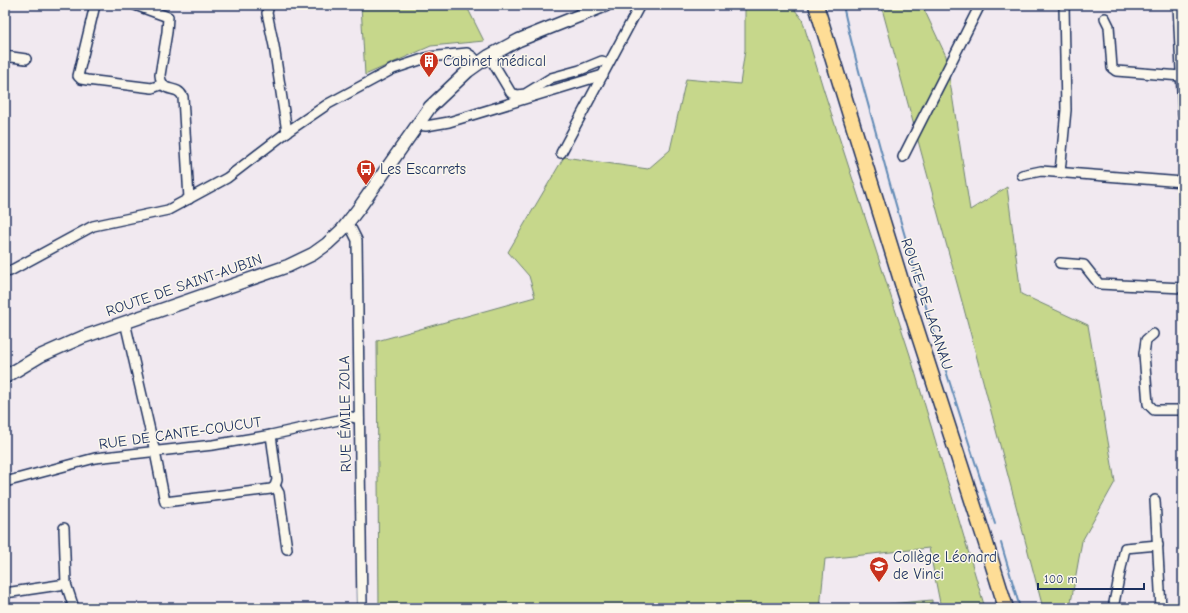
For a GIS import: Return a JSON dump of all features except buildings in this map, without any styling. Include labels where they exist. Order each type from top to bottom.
[{"type":"main road","name":"ROUTE DE LACANAU","points":[[815,6],[1006,608]]},
{"type":"street","points":[[95,5],[78,76],[87,80],[152,88],[163,84]]},
{"type":"street","points":[[135,5],[168,17],[160,75],[163,84],[168,89],[177,90],[183,97],[189,199]]},
{"type":"street","points":[[269,5],[267,12],[274,46],[287,132]]},
{"type":"street","name":"ROUTE DE SAINT-AUBIN","points":[[5,377],[59,347],[125,322],[299,261],[313,254],[327,244],[342,230],[430,107],[468,71],[489,56],[519,40],[606,5]]},
{"type":"street","points":[[561,153],[640,5]]},
{"type":"street","points":[[904,157],[980,5]]},
{"type":"street","points":[[1060,172],[1066,110],[1064,5]]},
{"type":"street","points":[[1178,5],[1183,113]]},
{"type":"street","points":[[1105,18],[1109,26],[1112,68],[1116,71],[1181,76]]},
{"type":"street","points":[[5,272],[10,272],[93,226],[168,210],[227,178],[287,132],[328,104],[393,69],[429,57],[467,53],[478,63]]},
{"type":"street","points":[[5,56],[26,59]]},
{"type":"street","points":[[489,56],[511,93],[518,95],[525,94],[551,78],[580,70],[602,61]]},
{"type":"street","points":[[417,125],[426,126],[450,122],[603,75]]},
{"type":"street","points":[[1022,175],[1041,170],[1183,182]]},
{"type":"street","name":"RUE ÉMILE ZOLA","points":[[346,223],[351,228],[357,240],[362,608]]},
{"type":"street","points":[[1060,263],[1084,265],[1099,284],[1183,288]]},
{"type":"street","points":[[125,322],[156,452],[165,502],[271,489],[275,486],[277,480],[271,435]]},
{"type":"street","points":[[1153,334],[1146,340],[1144,354],[1148,404],[1154,410],[1183,410]]},
{"type":"street","name":"RUE DE CANTE-COUCUT","points":[[5,482],[95,458],[213,445],[271,435],[352,417],[360,419]]},
{"type":"street","points":[[275,486],[279,493],[286,549]]},
{"type":"street","points":[[1155,500],[1161,608]]},
{"type":"street","points":[[64,528],[66,584],[74,608]]},
{"type":"street","points":[[1113,608],[1125,548],[1158,545]]},
{"type":"street","points":[[5,593],[66,584]]},
{"type":"green space","points":[[361,5],[466,5],[484,41],[431,46],[365,75]]},
{"type":"green space","points":[[745,5],[791,5],[802,19],[910,355],[985,608],[941,608],[929,548],[825,559],[820,608],[379,608],[377,341],[535,297],[529,276],[508,252],[564,157],[648,169],[670,150],[686,79],[740,84],[745,50]]},
{"type":"green space","points":[[881,5],[922,5],[946,56],[970,210],[1007,187],[1021,294],[1088,325],[1115,482],[1082,541],[1070,608],[1043,608],[964,309]]},
{"type":"green space","points":[[932,600],[932,608],[889,608],[889,604]]},
{"type":"waterway","points":[[843,5],[851,42],[894,198],[936,338],[995,524]]},
{"type":"waterway","points":[[1001,543],[1020,608]]},
{"type":"place","name":"Cabinet médical","points":[[429,78]]},
{"type":"place","name":"Les Escarrets","points":[[366,186]]},
{"type":"place","name":"Collège Léonard de Vinci","points":[[879,583]]}]
